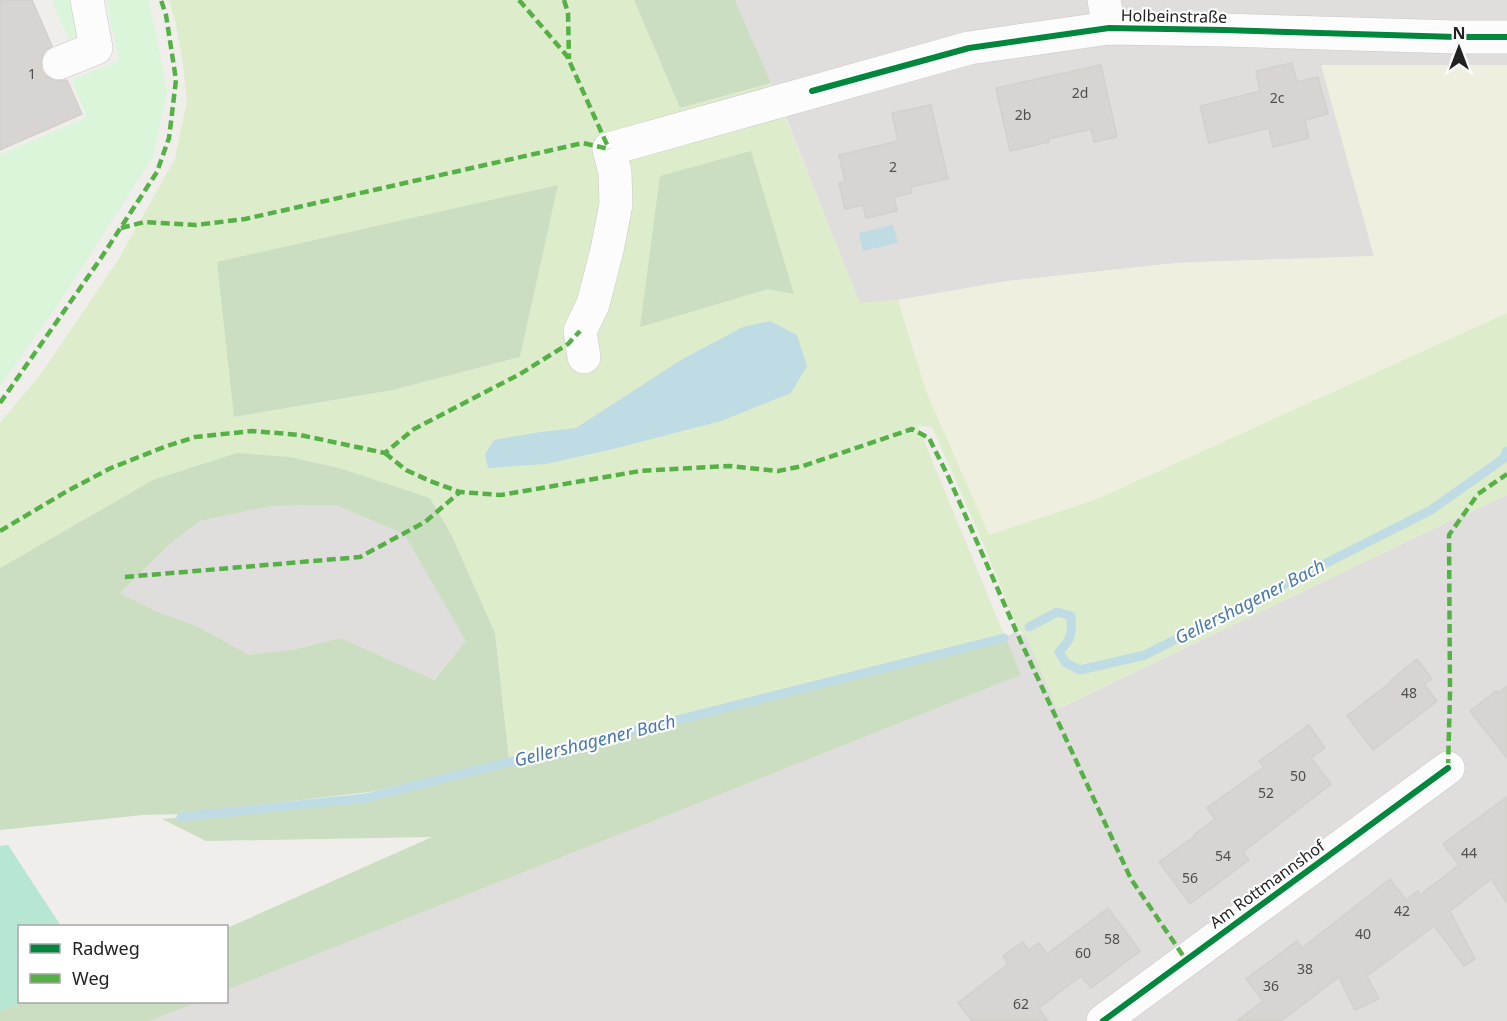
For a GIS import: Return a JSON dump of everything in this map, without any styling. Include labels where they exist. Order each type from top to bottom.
[{"type":"street","points":[[59,63],[96,48],[87,0]]},
{"type":"street","name":"Holbeinstraße","points":[[584,357],[580,331],[592,304],[616,204],[615,172],[609,149],[969,48],[1106,14],[1224,30],[1507,37]]},
{"type":"street","name":"Am Rottmannshof","points":[[1103,1021],[1448,768]]},
{"type":"shaded area","points":[[735,0],[1507,0],[1507,65],[1322,65],[1374,256],[1177,263],[1008,281],[898,300],[860,304],[786,118]]},
{"type":"shaded area","points":[[1507,495],[1507,1021],[149,1021],[196,1003],[228,1003],[228,990],[1021,675],[1005,637],[1016,632],[1026,636],[1058,709]]},
{"type":"shaded area","points":[[335,505],[404,534],[467,641],[433,680],[341,638],[296,649],[249,655],[199,627],[156,611],[120,593],[170,544],[200,521],[272,506]]},
{"type":"green space","points":[[52,0],[76,0],[83,34],[69,40]]},
{"type":"green space","points":[[106,0],[148,0],[167,91],[153,157],[57,306],[0,386],[0,155],[87,117],[72,80],[119,61]]},
{"type":"green space","points":[[169,0],[634,0],[680,108],[771,83],[860,303],[898,300],[926,391],[989,535],[1095,500],[1507,313],[1507,495],[1057,709],[1026,636],[1018,630],[981,538],[932,427],[918,426],[1005,637],[509,760],[495,633],[452,536],[430,498],[339,468],[290,457],[153,480],[0,568],[0,423],[41,374],[118,260],[175,159],[187,100],[176,25]],"holes":[[[558,185],[520,357],[393,390],[234,417]]]},
{"type":"green space","points":[[634,0],[735,0],[771,83],[680,108]]},
{"type":"green space","points":[[1321,65],[1507,65],[1507,313],[1095,500],[989,536],[926,391],[898,300],[1008,281],[1177,263],[1374,256]]},
{"type":"green space","points":[[751,151],[794,294],[768,289],[640,327],[660,176]]},
{"type":"green space","points":[[558,185],[520,357],[393,390],[234,417],[217,262]]},
{"type":"green space","points":[[237,453],[290,457],[339,468],[430,498],[452,536],[495,633],[509,760],[370,792],[179,814],[143,815],[0,830],[0,568],[153,480]],"holes":[[[335,505],[404,534],[466,641],[434,680],[341,638],[296,649],[249,655],[199,627],[156,611],[120,593],[170,544],[200,521],[272,506]]]},
{"type":"green space","points":[[1007,640],[1021,675],[228,990],[228,928],[432,837],[206,841],[162,819],[367,802]]},
{"type":"green space","points":[[8,845],[60,925],[18,925],[18,1003],[21,1003],[0,1011],[0,846]]},
{"type":"green space","points":[[21,1003],[196,1003],[149,1021],[0,1021],[0,1011]]},
{"type":"water","points":[[893,225],[898,243],[863,251],[859,233]]},
{"type":"water","points":[[770,321],[797,335],[807,366],[791,393],[721,421],[613,449],[546,464],[488,468],[485,454],[494,440],[576,428],[681,360],[743,327]]},
{"type":"building","points":[[0,0],[32,0],[52,46],[45,51],[41,60],[42,71],[47,77],[56,81],[67,80],[82,114],[0,150]]},
{"type":"building","points":[[1292,63],[1297,82],[1318,77],[1328,114],[1305,120],[1309,138],[1273,147],[1269,128],[1209,143],[1200,106],[1260,91],[1256,71]]},
{"type":"building","points":[[1101,65],[1117,137],[1094,142],[1091,129],[1010,151],[996,88]]},
{"type":"building","points":[[931,105],[948,179],[910,187],[912,193],[894,197],[897,211],[866,218],[863,205],[845,209],[839,183],[845,182],[839,155],[898,141],[892,113]]},
{"type":"building","points":[[1417,659],[1432,679],[1424,684],[1437,701],[1373,750],[1347,716]]},
{"type":"building","points":[[1507,686],[1507,758],[1470,711],[1496,691],[1498,693]]},
{"type":"building","points":[[1309,725],[1325,748],[1311,758],[1331,784],[1243,852],[1249,860],[1190,904],[1159,862],[1215,819],[1207,808],[1264,767],[1259,761]]},
{"type":"building","points":[[1507,797],[1507,903],[1491,879],[1450,911],[1475,959],[1464,966],[1434,926],[1367,976],[1379,999],[1355,1010],[1339,977],[1281,1021],[1237,1021],[1263,1001],[1246,979],[1297,941],[1302,948],[1390,879],[1406,900],[1418,891],[1420,895],[1459,865],[1443,844]]},
{"type":"building","points":[[1108,908],[1140,951],[1091,988],[1081,976],[1039,1008],[1048,1021],[972,1021],[958,1003],[1008,964],[1003,956],[1023,942],[1029,950],[1039,943],[1047,954]]},
{"type":"waterway","name":"Gellershagener Bach","points":[[1029,627],[1057,612],[1071,616],[1070,636],[1059,652],[1066,663],[1080,670],[1145,655],[1431,510],[1503,459],[1507,451]]},
{"type":"waterway","name":"Gellershagener Bach","points":[[181,817],[366,798],[1004,638]]},
{"type":"marked path","points":[[0,403],[99,261],[157,172],[169,138],[176,80],[166,15],[161,0]]},
{"type":"marked path","points":[[519,0],[567,56],[609,149]]},
{"type":"marked path","points":[[564,0],[568,13],[569,59]]},
{"type":"marked path","points":[[121,228],[144,222],[196,225],[245,219],[583,143],[609,149]]},
{"type":"marked path","points":[[0,531],[111,468],[195,437],[252,431],[300,435],[385,453],[414,429],[520,374],[568,344],[580,331]]},
{"type":"marked path","points":[[385,453],[406,470],[460,492],[501,495],[640,471],[729,466],[778,471],[803,466],[912,429],[929,438],[1131,879],[1186,960]]},
{"type":"marked path","points":[[1448,768],[1449,535],[1478,494],[1507,474]]},
{"type":"marked path","points":[[125,577],[360,557],[425,522],[460,492]]},
{"type":"cycle path","points":[[812,91],[969,48],[1109,28],[1507,37]]},
{"type":"cycle path","points":[[1103,1021],[1448,768]]}]
